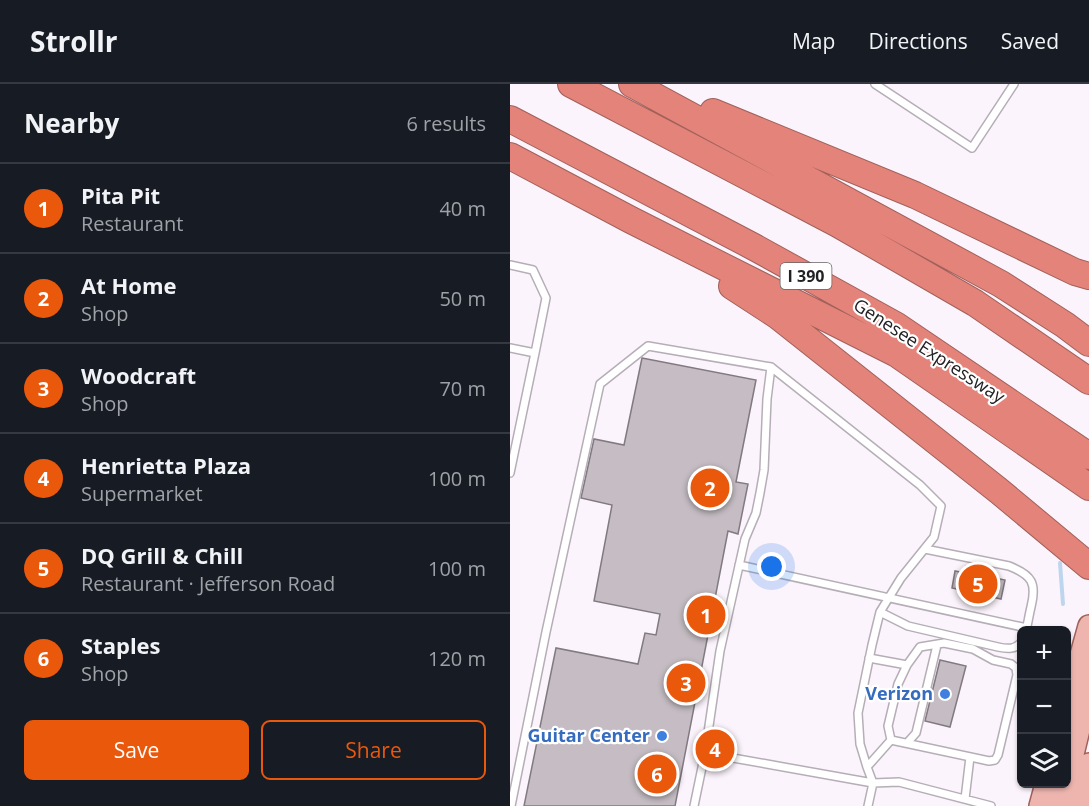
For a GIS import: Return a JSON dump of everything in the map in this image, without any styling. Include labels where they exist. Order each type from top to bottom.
[{"type":"highway","points":[[571,84],[838,224],[975,303],[1089,381]]},
{"type":"highway","points":[[632,84],[1001,284],[1089,343]]},
{"type":"highway","points":[[646,84],[915,195],[1075,272],[1089,276]]},
{"type":"highway","name":"Genesee Expressway","points":[[510,119],[754,247],[897,326],[1089,456]]},
{"type":"highway","points":[[510,156],[631,220],[897,354],[1089,487]]},
{"type":"highway","points":[[631,220],[778,316],[999,491],[1089,566]]},
{"type":"main road","points":[[1071,690],[1089,626]]},
{"type":"main road","points":[[1071,762],[1082,717],[1083,648]]},
{"type":"main road","points":[[1079,806],[1089,764]]},
{"type":"main road","points":[[1040,806],[1045,788]]},
{"type":"main road","points":[[1061,806],[1065,788]]},
{"type":"lane","points":[[875,84],[972,147],[1014,84]]},
{"type":"lane","points":[[510,265],[533,270],[546,298],[510,473]]},
{"type":"lane","points":[[511,806],[600,384],[648,346],[771,367],[920,485],[941,506],[934,537],[901,578],[880,612],[858,713],[860,744],[873,783],[868,806]]},
{"type":"lane","points":[[510,348],[535,353]]},
{"type":"lane","points":[[694,806],[705,753],[720,651],[739,566],[760,493],[764,470],[767,399],[771,367]]},
{"type":"lane","points":[[925,549],[1009,566],[1028,576],[1034,589],[1027,626]]},
{"type":"lane","points":[[739,566],[889,597],[1017,627]]},
{"type":"lane","points":[[880,612],[915,628],[998,647],[1017,646]]},
{"type":"lane","points":[[944,643],[973,650],[1016,668],[1017,675],[995,760],[989,761],[891,740],[888,726],[897,684],[920,647],[944,643]]},
{"type":"lane","points":[[907,743],[916,733],[937,645]]},
{"type":"lane","points":[[869,658],[907,666]]},
{"type":"lane","points":[[867,767],[891,740]]},
{"type":"lane","points":[[705,753],[873,783],[899,782],[991,806]]},
{"type":"lane","points":[[965,799],[970,757]]},
{"type":"building","points":[[642,358],[756,380],[736,482],[748,484],[738,534],[728,531],[675,806],[524,806],[556,648],[638,664],[645,633],[656,635],[660,614],[594,601],[612,505],[581,498],[594,439],[624,445]]},
{"type":"building","points":[[966,566],[996,573],[995,578],[1005,580],[1001,599],[952,588],[955,571],[965,573]]},
{"type":"building","name":"Verizon","points":[[940,660],[966,666],[950,727],[925,721]]},
{"type":"waterway","points":[[1060,563],[1063,604]]},
{"type":"place","name":"At Home","points":[[710,488]]},
{"type":"place","name":"DQ Grill & Chill","points":[[978,584]]},
{"type":"place","name":"Pita Pit","points":[[706,615]]},
{"type":"place","name":"Woodcraft","points":[[686,683]]},
{"type":"place","name":"Verizon","points":[[945,694]]},
{"type":"place","name":"Guitar Center","points":[[662,736]]},
{"type":"place","name":"Henrietta Plaza","points":[[715,749]]},
{"type":"place","name":"Staples","points":[[657,774]]}]
